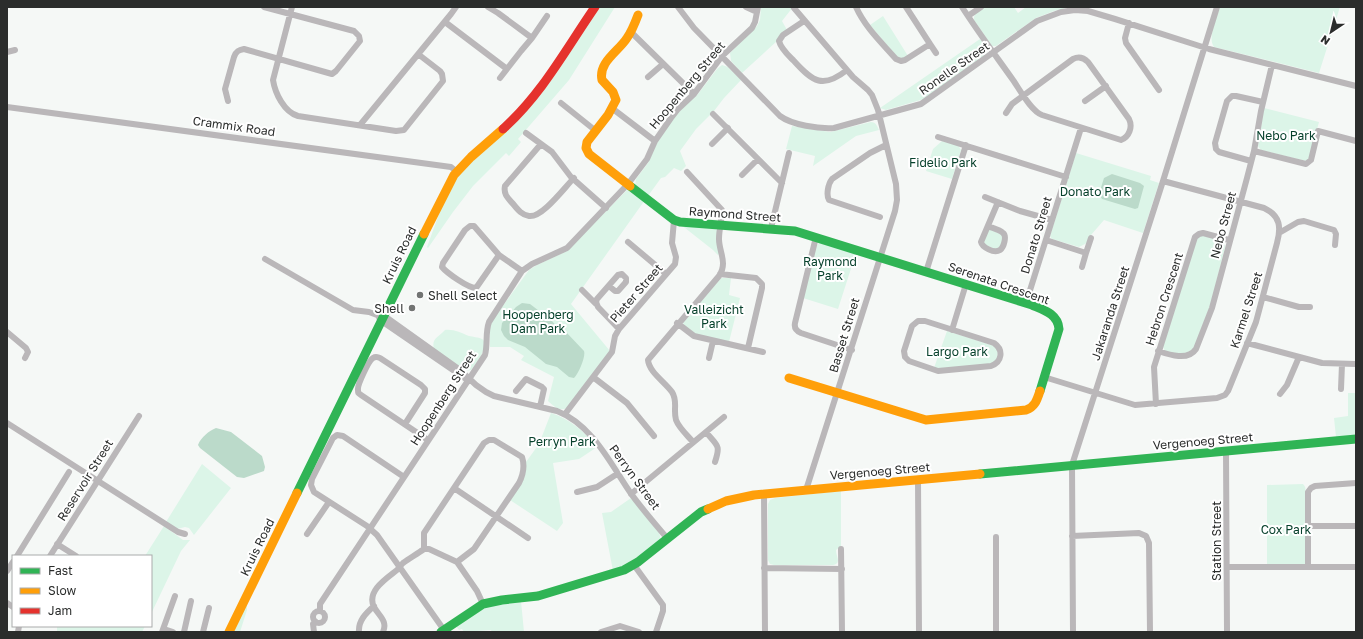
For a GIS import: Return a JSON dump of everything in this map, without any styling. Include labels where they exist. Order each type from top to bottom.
[{"type":"street","points":[[228,101],[225,89],[237,51],[244,49],[332,74],[336,72],[360,41],[359,36],[354,31],[291,10],[264,7]]},
{"type":"street","points":[[360,125],[456,7]]},
{"type":"street","points":[[488,7],[532,38]]},
{"type":"street","name":"Kruis Road","points":[[229,632],[380,317],[451,179],[456,171],[513,120],[530,101],[548,78],[595,7]]},
{"type":"street","name":"Ronelle Street","points":[[678,7],[722,56],[780,116],[788,121],[821,128],[830,129],[921,104],[1037,21],[1063,11],[1075,10],[1084,10],[1204,47],[1356,86]]},
{"type":"street","points":[[746,7],[757,10]]},
{"type":"street","points":[[856,7],[864,22],[897,60],[905,60],[930,44]]},
{"type":"street","points":[[906,7],[936,53]]},
{"type":"street","points":[[962,7],[985,42],[994,53],[1024,95],[1034,110],[1039,114],[1117,140],[1124,139],[1128,136],[1131,125],[1131,122],[1106,86],[1086,60],[1082,58],[1076,58],[1024,95],[1011,106],[1006,113]]},
{"type":"street","points":[[968,16],[981,7]]},
{"type":"street","name":"Jakaranda Street","points":[[1072,632],[1072,465],[1096,394],[1217,7]]},
{"type":"street","name":"Basset Street","points":[[794,8],[804,22],[847,70],[872,95],[879,116],[896,184],[897,195],[895,211],[852,350],[806,490]]},
{"type":"street","points":[[291,10],[273,76],[273,84],[285,108],[289,112],[298,116],[396,131],[404,130],[443,81],[440,71],[418,54]]},
{"type":"street","name":"Hoopenberg Street","points":[[320,610],[320,604],[485,354],[487,328],[489,322],[522,271],[532,264],[567,248],[628,184],[647,158],[655,141],[678,109],[694,94],[722,56],[752,28],[757,10]]},
{"type":"street","points":[[561,104],[596,131],[613,109],[616,102],[616,96],[602,80],[601,73],[609,58],[631,32],[638,15]]},
{"type":"street","points":[[500,78],[532,38],[547,16]]},
{"type":"street","points":[[445,22],[507,69]]},
{"type":"street","points":[[804,22],[781,36],[779,41],[781,47],[808,76],[814,79],[828,81],[834,80],[847,70]]},
{"type":"street","points":[[1129,23],[1125,38],[1126,43],[1159,90]]},
{"type":"street","points":[[631,32],[694,94]]},
{"type":"street","points":[[7,52],[15,50]]},
{"type":"street","points":[[648,77],[663,64]]},
{"type":"street","name":"Nebo Street","points":[[1158,351],[1173,356],[1189,355],[1195,351],[1212,308],[1254,151],[1263,102],[1272,65]]},
{"type":"street","points":[[1085,101],[1106,86]]},
{"type":"street","points":[[1251,161],[1219,152],[1215,143],[1227,101],[1230,97],[1236,96],[1263,102]]},
{"type":"street","name":"Crammix Road","points":[[7,107],[451,167],[456,171]]},
{"type":"street","points":[[613,109],[655,141]]},
{"type":"street","points":[[713,114],[782,183]]},
{"type":"street","points":[[712,144],[728,128]]},
{"type":"street","name":"Donato Street","points":[[1026,303],[1081,128]]},
{"type":"street","name":"Raymond Street","points":[[596,131],[587,142],[586,148],[589,154],[674,220],[680,222],[721,226],[771,228],[795,231],[880,257]]},
{"type":"street","points":[[1254,151],[1306,164],[1311,160],[1318,131],[1356,141]]},
{"type":"street","points":[[526,133],[557,157],[574,178],[606,208]]},
{"type":"street","points":[[938,136],[1066,177]]},
{"type":"street","points":[[542,144],[504,186],[506,196],[520,213],[531,216],[539,214],[574,178]]},
{"type":"street","points":[[880,217],[828,200],[827,198],[829,183],[832,179],[870,153],[886,145]]},
{"type":"street","points":[[926,272],[966,145]]},
{"type":"street","points":[[771,228],[789,153]]},
{"type":"street","points":[[742,175],[758,159]]},
{"type":"street","points":[[687,172],[721,208],[722,212],[719,242],[724,262],[720,274],[648,358],[648,362],[650,367],[673,394],[676,403],[676,419],[693,442]]},
{"type":"street","points":[[1163,181],[1264,208],[1278,221],[1279,233],[1300,222],[1306,221],[1334,230],[1336,234],[1335,245]]},
{"type":"street","points":[[984,198],[1020,211],[1052,220]]},
{"type":"street","points":[[988,226],[1002,232],[1005,235],[1002,248],[999,251],[984,247],[981,244],[981,240],[998,202]]},
{"type":"street","name":"Pieter Street","points":[[565,414],[612,352],[615,336],[619,329],[675,264],[676,257],[672,243],[674,220]]},
{"type":"street","points":[[499,255],[476,288],[470,287],[442,267],[443,263],[465,230],[474,226],[499,255],[522,271]]},
{"type":"street","name":"Hebron Crescent","points":[[1156,404],[1153,369],[1195,237],[1203,233],[1229,240]]},
{"type":"street","name":"Karmel Street","points":[[1044,377],[1131,405],[1218,398],[1223,396],[1229,388],[1256,322],[1279,233]]},
{"type":"street","points":[[816,237],[795,327],[796,330],[801,333],[852,350]]},
{"type":"street","points":[[1082,267],[1091,238]]},
{"type":"street","points":[[1046,240],[1086,253]]},
{"type":"street","points":[[628,242],[666,274]]},
{"type":"street","name":"Serenata Crescent","points":[[789,378],[920,419],[930,420],[1029,410],[1036,402],[1059,329],[1059,323],[1052,314],[1026,303],[880,257]]},
{"type":"street","points":[[265,259],[353,310],[369,312],[380,317]]},
{"type":"street","points":[[720,274],[756,278],[762,284],[748,348]]},
{"type":"street","points":[[952,330],[966,284]]},
{"type":"street","points":[[596,304],[597,299],[609,286]]},
{"type":"street","points":[[582,290],[619,329]]},
{"type":"street","points":[[1263,297],[1300,307],[1310,307]]},
{"type":"street","name":"Perryn Street","points":[[380,317],[490,394],[565,414],[590,434],[631,494],[668,538]]},
{"type":"street","points":[[922,321],[952,330],[996,345],[1000,351],[999,361],[991,366],[941,371],[911,362],[906,359],[904,351],[911,329],[916,323],[922,321]]},
{"type":"street","points":[[677,323],[694,336],[763,352]]},
{"type":"street","points":[[7,332],[26,348],[28,352],[26,358]]},
{"type":"street","points":[[709,358],[713,341]]},
{"type":"street","points":[[1247,343],[1322,363],[1356,364]]},
{"type":"street","points":[[1280,394],[1287,385],[1299,357]]},
{"type":"street","points":[[405,424],[425,389],[380,358],[373,358],[368,363],[358,387],[358,393],[428,440]]},
{"type":"street","points":[[1341,388],[1342,364]]},
{"type":"street","points":[[593,377],[627,403],[654,436]]},
{"type":"street","points":[[516,390],[526,379],[542,387],[544,389],[540,407]]},
{"type":"street","name":"Reservoir Street","points":[[51,555],[139,416]]},
{"type":"street","points":[[631,494],[724,417]]},
{"type":"street","points":[[7,423],[178,532],[186,534]]},
{"type":"street","points":[[706,432],[719,449],[715,462]]},
{"type":"street","points":[[404,477],[343,436],[337,435],[333,438],[311,482],[314,492],[369,528],[377,535],[442,631]]},
{"type":"street","name":"Vergenoeg Street","points":[[442,631],[483,604],[543,595],[612,575],[634,565],[694,516],[709,507],[735,499],[764,494],[1356,438]]},
{"type":"street","points":[[424,549],[424,533],[486,441],[494,440],[520,455],[524,464],[521,479],[474,549],[457,562]]},
{"type":"street","name":"Station Street","points":[[1226,451],[1227,632]]},
{"type":"street","points":[[18,555],[69,472]]},
{"type":"street","points":[[577,492],[598,487],[617,474]]},
{"type":"street","points":[[918,480],[919,632]]},
{"type":"street","points":[[1308,567],[1307,495],[1310,488],[1315,486],[1356,483]]},
{"type":"street","points":[[454,488],[528,538]]},
{"type":"street","points":[[764,494],[765,632]]},
{"type":"street","points":[[308,534],[329,502]]},
{"type":"street","points":[[1307,526],[1356,526]]},
{"type":"street","points":[[1072,536],[1139,533],[1146,536],[1149,544],[1150,632]]},
{"type":"street","points":[[996,537],[996,632]]},
{"type":"street","points":[[58,544],[74,555]]},
{"type":"street","points":[[383,632],[385,628],[384,621],[372,603],[377,588],[382,581],[402,564],[424,549],[429,549],[457,562],[477,590],[483,604]]},
{"type":"street","points":[[841,550],[842,632]]},
{"type":"street","points":[[634,565],[663,605],[663,611],[656,632]]},
{"type":"street","points":[[1227,567],[1356,567]]},
{"type":"street","points":[[764,568],[842,569]]},
{"type":"street","points":[[173,632],[163,630],[175,596]]},
{"type":"street","points":[[184,632],[191,602]]},
{"type":"street","points":[[359,632],[361,620],[374,606]]},
{"type":"street","points":[[203,632],[209,608]]},
{"type":"street","points":[[314,632],[314,613],[320,610],[325,614],[325,620],[321,622],[315,621]]},
{"type":"street","points":[[601,632],[620,626],[639,632]]},
{"type":"green space","points":[[600,7],[615,7],[569,80],[518,139],[521,142],[509,156],[506,153],[473,186],[428,248],[427,247],[446,195],[460,173],[511,125]]},
{"type":"green space","points":[[761,7],[793,7],[782,21],[787,30],[742,73],[731,61],[730,53],[757,26],[760,20]]},
{"type":"green space","points":[[985,7],[1014,7],[1018,13],[1026,7],[1070,7],[1036,18],[996,46],[992,46],[974,20],[976,14]]},
{"type":"green space","points":[[1220,7],[1340,7],[1319,73],[1214,47],[1212,43],[1212,33]]},
{"type":"green space","points":[[883,16],[908,56],[898,58],[870,25]]},
{"type":"green space","points":[[980,39],[987,48],[986,54],[924,99],[886,110],[880,108]]},
{"type":"green space","points":[[722,65],[728,67],[741,80],[696,129],[680,151],[686,166],[681,171],[674,168],[665,177],[661,178],[648,196],[635,186],[636,179],[648,163],[657,143],[677,113],[698,94],[717,69]]},
{"type":"green space","name":"Nebo Park","points":[[1264,108],[1319,122],[1309,158],[1306,161],[1261,150],[1258,146]]},
{"type":"green space","points":[[871,122],[875,123],[879,130],[856,136],[813,166],[815,156],[786,149],[792,126],[830,132]]},
{"type":"green space","name":"Fidelio Park","points":[[942,141],[958,145],[961,150],[952,179],[926,171],[933,149]]},
{"type":"green space","name":"Donato Park","points":[[1076,153],[1151,176],[1150,180],[1159,183],[1143,233],[1104,220],[1090,235],[1087,243],[1079,247],[1052,239],[1050,236]]},
{"type":"green space","name":"Hoopenberg Dam Park","points":[[627,190],[645,200],[571,304],[610,351],[567,408],[559,409],[548,401],[554,377],[521,360],[524,356],[510,347],[490,347],[491,322],[529,270],[567,251]]},
{"type":"green space","points":[[680,224],[715,228],[717,231],[720,253],[718,255]]},
{"type":"green space","points":[[989,229],[1003,235],[1001,247],[997,250],[983,244]]},
{"type":"green space","points":[[1202,235],[1219,240],[1225,247],[1211,303],[1194,348],[1191,351],[1180,354],[1165,351],[1163,347],[1197,238]]},
{"type":"green space","name":"Raymond Park","points":[[820,242],[856,253],[838,309],[803,298],[816,246]]},
{"type":"green space","name":"Valleizicht Park","points":[[721,278],[731,278],[729,295],[740,298],[729,342],[697,335],[686,328],[683,323]]},
{"type":"green space","points":[[445,330],[451,330],[480,338],[484,342],[485,345],[482,354],[471,370],[464,371],[434,349],[433,345],[436,338]]},
{"type":"green space","name":"Largo Park","points":[[947,331],[995,346],[998,351],[997,359],[992,364],[943,369],[934,368]]},
{"type":"green space","points":[[1348,393],[1356,393],[1356,435],[1336,437],[1334,418],[1348,416]]},
{"type":"green space","name":"Perryn Park","points":[[551,413],[565,419],[577,427],[597,447],[579,459],[553,463],[563,523],[557,531],[510,500],[526,462],[539,444]]},
{"type":"green space","points":[[202,464],[231,488],[194,535],[189,528],[185,527],[177,529],[166,522]]},
{"type":"green space","name":"Cox Park","points":[[1303,484],[1306,489],[1305,564],[1267,564],[1267,485]]},
{"type":"green space","points":[[841,491],[841,546],[836,550],[838,559],[837,563],[833,565],[770,564],[768,560],[768,504],[770,500],[775,498]]},
{"type":"green space","points":[[631,498],[659,533],[660,539],[641,555],[613,571],[602,513],[611,512]]},
{"type":"green space","points":[[164,526],[183,540],[190,540],[181,551],[152,612],[152,555],[146,555]]},
{"type":"green space","points":[[521,601],[524,632],[492,632],[491,630],[464,632],[462,629],[459,630],[455,625],[486,607]]},
{"type":"green space","points":[[247,605],[247,610],[240,632],[232,632]]},
{"type":"green space","points":[[57,627],[144,627],[142,632],[57,632]]},
{"type":"shaded area","points":[[1112,174],[1140,183],[1144,186],[1138,208],[1135,209],[1102,199],[1099,194],[1104,178]]},
{"type":"shaded area","points":[[522,303],[530,304],[551,320],[560,330],[566,332],[584,351],[582,364],[574,378],[569,377],[557,367],[546,364],[525,347],[508,340],[504,336],[501,330],[502,323],[516,307]]},
{"type":"shaded area","points":[[216,428],[231,432],[262,456],[265,467],[264,471],[244,478],[237,477],[200,448],[198,445],[201,439]]},
{"type":"traffic: fast","points":[[630,186],[674,220],[680,222],[795,231],[1032,305],[1046,311],[1056,320],[1059,329],[1040,391]]},
{"type":"traffic: fast","points":[[297,493],[424,234]]},
{"type":"traffic: fast","points":[[980,474],[1356,439]]},
{"type":"traffic: fast","points":[[441,632],[483,604],[502,600],[538,596],[624,570],[638,562],[701,512],[708,509]]},
{"type":"traffic: slow","points":[[630,186],[589,154],[586,148],[587,142],[608,115],[616,100],[613,92],[602,80],[603,68],[606,62],[629,35],[638,15]]},
{"type":"traffic: slow","points":[[424,234],[454,175],[471,157],[503,129]]},
{"type":"traffic: slow","points":[[789,378],[926,420],[1026,410],[1034,405],[1040,391]]},
{"type":"traffic: slow","points":[[708,509],[726,501],[754,495],[980,474]]},
{"type":"traffic: slow","points":[[229,632],[297,493]]},
{"type":"traffic: jam","points":[[503,129],[542,86],[595,7]]},
{"type":"place","name":"Shell Select","points":[[420,295]]},
{"type":"place","name":"Shell","points":[[412,308]]}]
